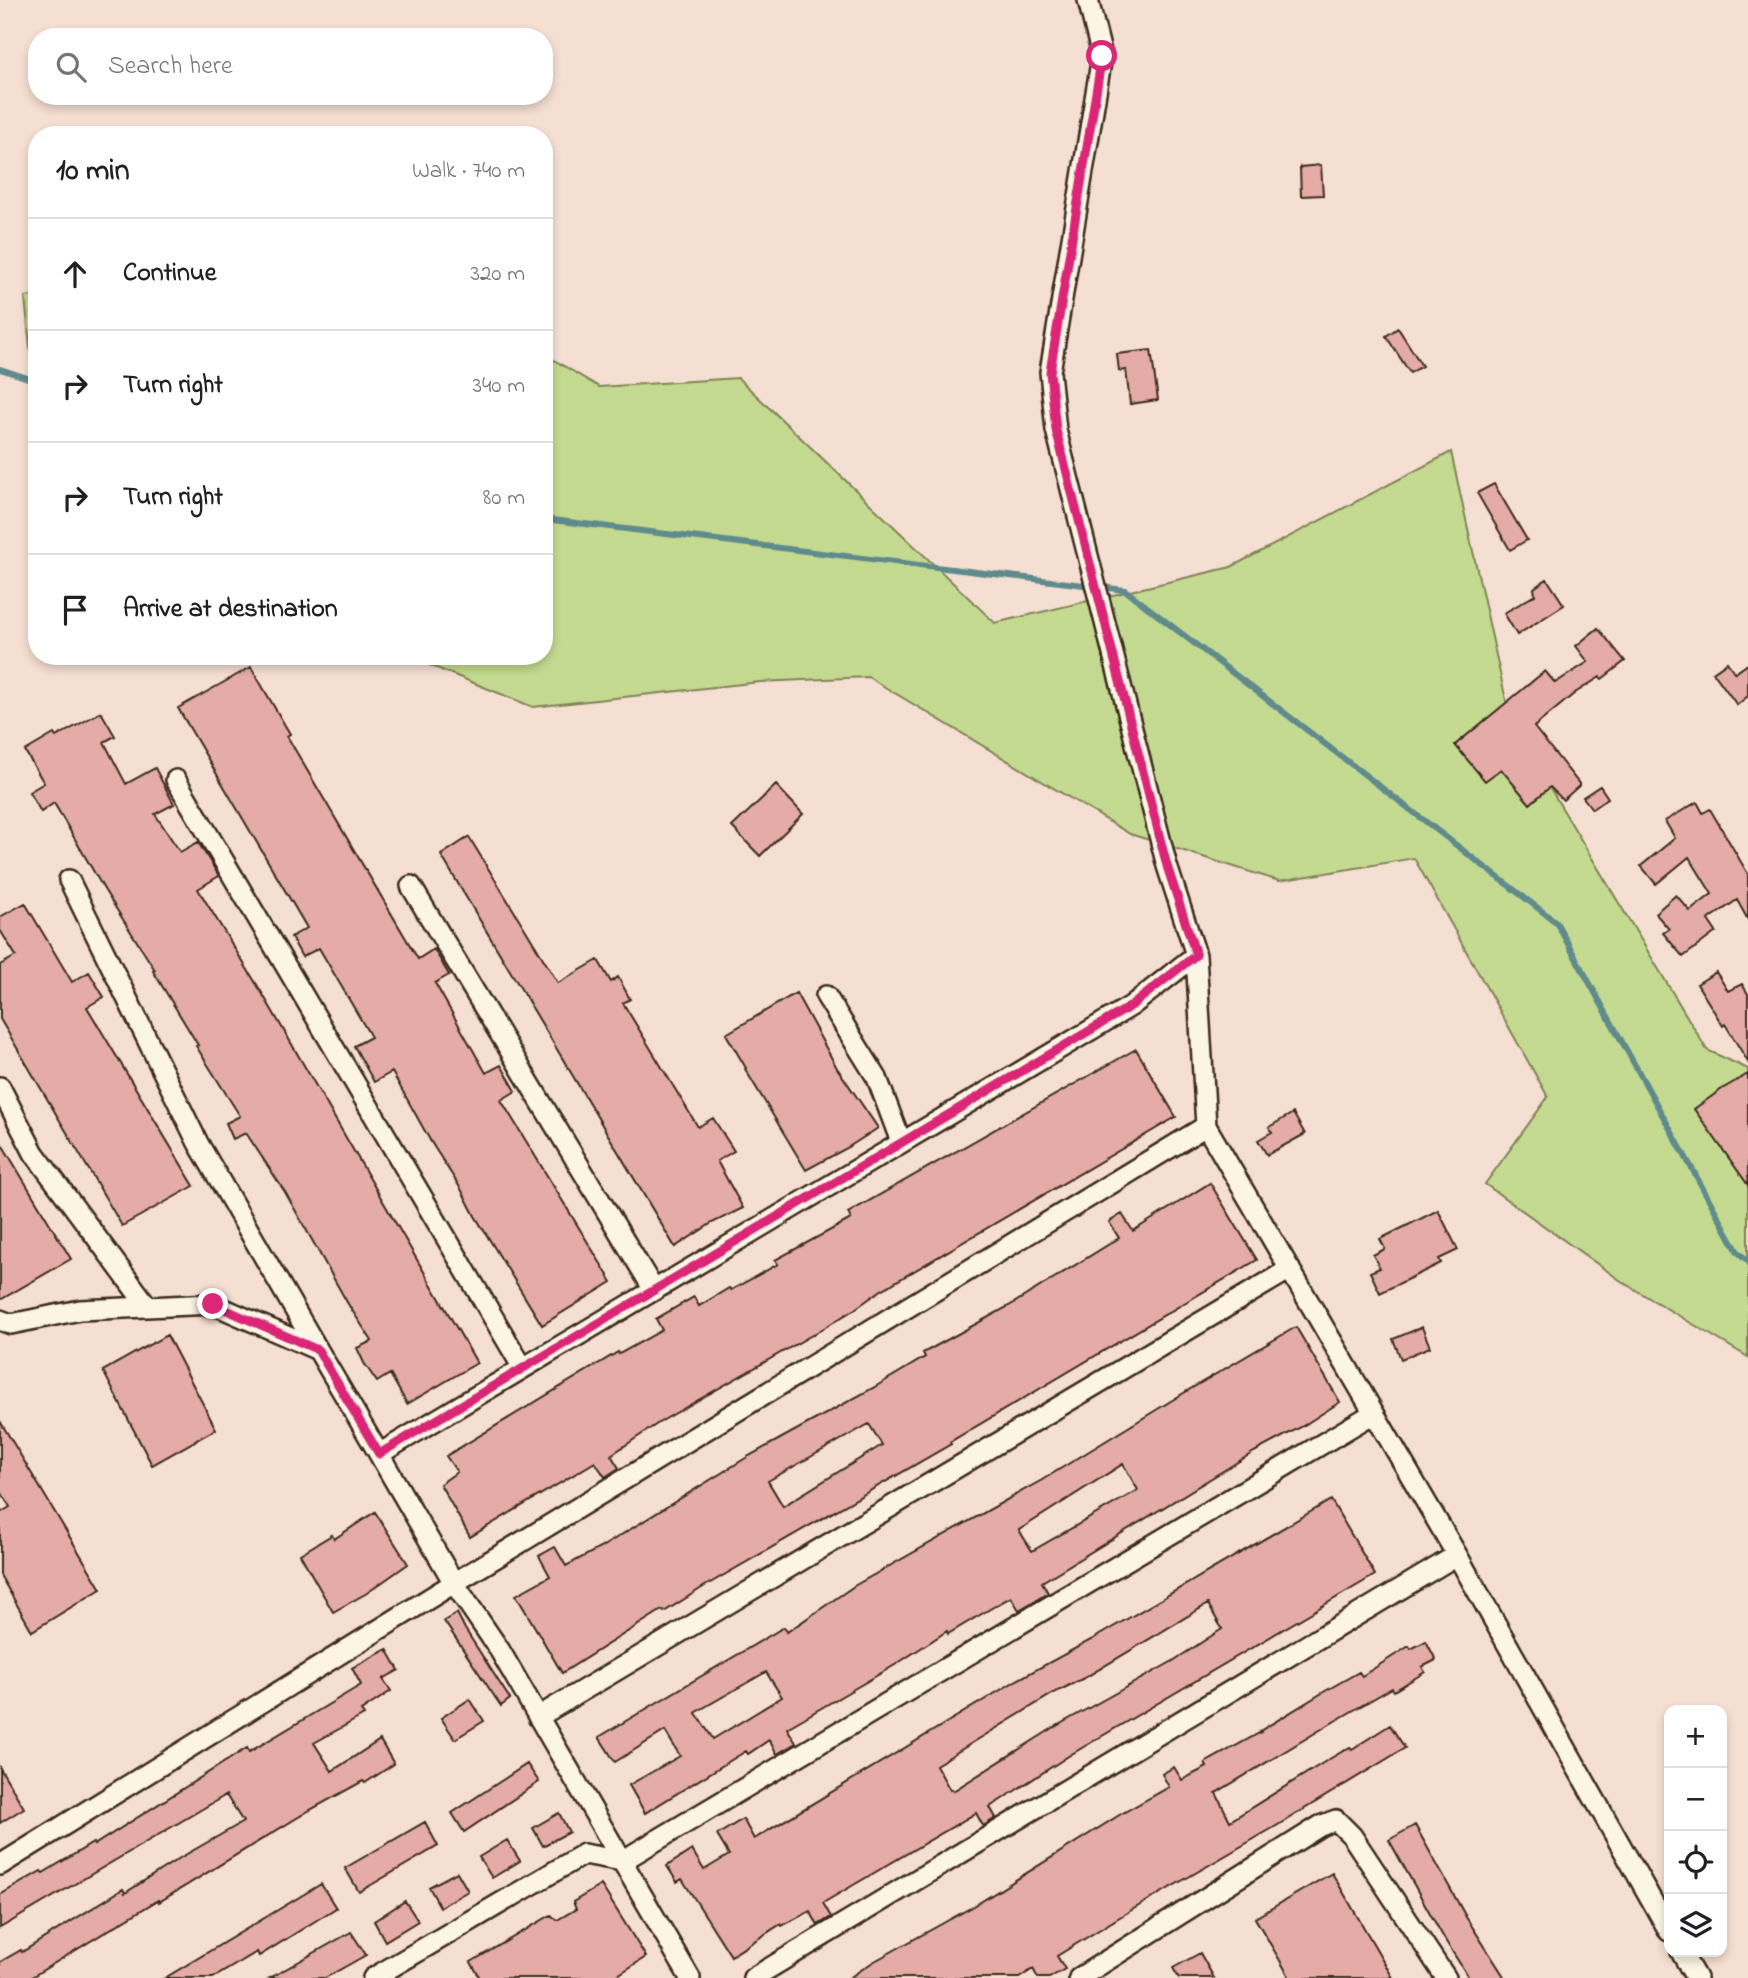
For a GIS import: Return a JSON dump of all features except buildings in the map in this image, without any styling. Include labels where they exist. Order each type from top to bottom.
[{"type":"street","points":[[1088,0],[1102,56],[1050,372],[1056,430],[1167,866],[1196,955],[1206,1126],[1457,1555],[1664,1922]]},
{"type":"street","points":[[176,780],[523,1368]]},
{"type":"street","points":[[69,880],[198,1143],[454,1583],[499,1649],[690,1978]]},
{"type":"street","points":[[411,886],[654,1290]]},
{"type":"street","points":[[379,1454],[1131,1006],[1196,955]]},
{"type":"street","points":[[826,996],[877,1078],[901,1142]]},
{"type":"street","points":[[0,1087],[34,1153],[148,1307]]},
{"type":"street","points":[[0,1865],[454,1583],[1206,1126]]},
{"type":"street","points":[[538,1717],[1290,1269]]},
{"type":"street","points":[[0,1321],[11,1324],[79,1310],[213,1304],[318,1350]]},
{"type":"street","points":[[373,1978],[584,1854],[622,1861],[1374,1413]]},
{"type":"street","points":[[753,1978],[1457,1555]]},
{"type":"street","points":[[1079,1978],[1320,1826],[1336,1820],[1352,1836],[1446,1978]]},
{"type":"street","points":[[1684,1957],[1696,1978]]},
{"type":"green space","points":[[28,296],[28,327],[25,297]]},
{"type":"green space","points":[[553,359],[599,387],[738,378],[995,623],[1231,567],[1451,452],[1511,723],[1707,1050],[1748,1069],[1748,1357],[1624,1283],[1485,1184],[1548,1097],[1414,858],[1279,881],[1130,834],[868,677],[760,682],[533,707],[429,665],[553,665]]},
{"type":"waterway","points":[[0,369],[28,378]]},
{"type":"waterway","points":[[553,520],[1125,590],[1556,922],[1738,1252],[1748,1261]]},
{"type":"route","points":[[213,1304],[318,1350],[379,1454],[1131,1006],[1196,955],[1167,866],[1056,430],[1050,372],[1102,56]]}]
